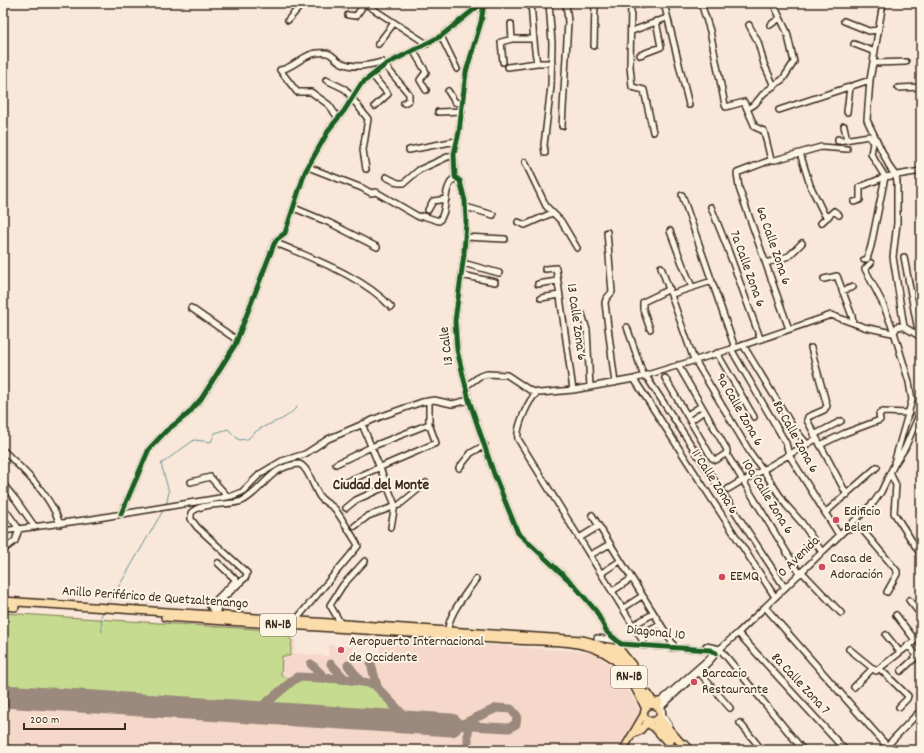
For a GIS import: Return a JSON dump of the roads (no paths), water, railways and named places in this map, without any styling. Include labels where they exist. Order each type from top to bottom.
[{"type":"highway","name":"Anillo Periférico de Quetzaltenango","points":[[3,601],[103,610],[580,645],[594,648],[611,657],[627,674],[652,708]]},
{"type":"highway","name":"Anillo Periférico de Quetzaltenango","points":[[3,606],[216,615],[582,640],[602,646],[618,656],[628,667],[652,708]]},
{"type":"highway","points":[[410,633],[448,630]]},
{"type":"highway","points":[[442,635],[448,630]]},
{"type":"highway","points":[[602,646],[617,648],[631,662],[653,702],[652,708]]},
{"type":"highway","name":"RN-1B","points":[[654,722],[680,750]]},
{"type":"highway","name":"RN-1B","points":[[654,722],[687,750]]},
{"type":"main road","name":"RN-1B","points":[[652,708],[647,718],[654,722]]},
{"type":"main road","points":[[623,750],[633,734],[652,708],[658,718],[640,731],[633,734]]},
{"type":"main road","points":[[654,722],[651,724],[674,750]]},
{"type":"street","points":[[288,20],[303,3]]},
{"type":"street","points":[[348,16],[356,16],[364,3],[427,44]]},
{"type":"street","points":[[121,514],[148,449],[166,431],[188,414],[201,399],[237,340],[276,240],[285,233],[303,177],[330,128],[352,99],[361,84],[385,65],[441,36],[483,3]]},
{"type":"street","name":"13 Calle","points":[[483,3],[481,22],[466,72],[462,111],[454,154],[455,177],[460,182],[466,207],[463,263],[456,305],[455,336],[470,400],[501,495],[518,533],[574,585],[596,611],[607,632],[619,641]]},
{"type":"street","points":[[531,3],[533,25],[532,39],[537,62]]},
{"type":"street","points":[[545,153],[544,145],[551,86],[552,63],[549,3]]},
{"type":"street","points":[[562,126],[568,22],[566,3]]},
{"type":"street","points":[[594,46],[595,3]]},
{"type":"street","points":[[631,3],[632,31],[630,58],[632,86],[644,90],[653,132]]},
{"type":"street","points":[[643,5],[649,3]]},
{"type":"street","points":[[664,3],[689,105]]},
{"type":"street","points":[[701,3],[710,31],[725,106],[727,107],[742,102],[757,129],[761,128],[764,131],[771,160],[822,147],[847,149]]},
{"type":"street","points":[[747,109],[755,104],[764,93],[774,86],[786,74],[794,60],[787,32],[773,3]]},
{"type":"street","points":[[883,3],[870,80],[867,123],[890,168],[896,176],[898,187],[897,223],[893,257],[904,326]]},
{"type":"street","points":[[632,31],[664,18]]},
{"type":"street","points":[[770,25],[780,18]]},
{"type":"street","points":[[640,55],[661,47],[656,21]]},
{"type":"street","points":[[844,21],[869,31],[878,30]]},
{"type":"street","points":[[378,44],[394,23]]},
{"type":"street","points":[[511,24],[512,39]]},
{"type":"street","points":[[748,25],[758,42],[763,61],[774,86]]},
{"type":"street","points":[[441,36],[457,69]]},
{"type":"street","points":[[503,62],[500,43],[512,39],[532,39]]},
{"type":"street","points":[[854,44],[875,52]]},
{"type":"street","points":[[413,50],[426,72],[420,79],[426,90]]},
{"type":"street","points":[[338,118],[328,105],[311,92],[300,93],[295,91],[280,70],[289,67],[313,53],[321,52],[332,54],[344,63],[363,67],[382,62],[409,94],[409,100],[404,103]]},
{"type":"street","points":[[508,67],[537,62],[552,63]]},
{"type":"street","points":[[874,63],[906,62]]},
{"type":"street","points":[[372,75],[388,94],[375,106]]},
{"type":"street","points":[[326,80],[342,87],[368,119],[363,150],[366,169]]},
{"type":"street","points":[[779,110],[870,80]]},
{"type":"street","points":[[847,112],[850,87]]},
{"type":"street","points":[[898,88],[921,87]]},
{"type":"street","points":[[448,91],[455,102],[462,104]]},
{"type":"street","points":[[438,112],[462,111]]},
{"type":"street","points":[[844,126],[847,140]]},
{"type":"street","points":[[838,139],[838,141],[869,136],[872,143],[871,154],[885,178],[871,246],[867,259],[864,260]]},
{"type":"street","points":[[409,150],[456,140]]},
{"type":"street","points":[[800,153],[810,185],[824,214],[828,217]]},
{"type":"street","points":[[386,177],[398,183],[404,183],[419,170],[454,154]]},
{"type":"street","name":"6a Calle Zona 6","points":[[771,160],[737,172],[739,188],[789,329]]},
{"type":"street","points":[[526,162],[546,206],[561,220],[577,248]]},
{"type":"street","points":[[308,167],[371,193],[376,192],[420,217],[423,216],[440,220],[446,199],[447,186],[455,177]]},
{"type":"street","points":[[854,202],[860,200],[860,188],[885,178],[921,171]]},
{"type":"street","name":"8a Calle Zona 6","points":[[682,194],[733,348],[786,443],[789,455],[839,535]]},
{"type":"street","points":[[428,210],[433,201],[446,199]]},
{"type":"street","points":[[466,207],[493,215]]},
{"type":"street","name":"7a Calle Zona 6","points":[[711,207],[760,338]]},
{"type":"street","points":[[294,208],[330,223],[377,247]]},
{"type":"street","points":[[822,223],[835,211],[839,215]]},
{"type":"street","points":[[518,222],[525,225],[552,213]]},
{"type":"street","points":[[670,230],[692,287]]},
{"type":"street","points":[[607,232],[612,292],[605,302],[616,383]]},
{"type":"street","points":[[465,237],[505,239]]},
{"type":"street","points":[[276,240],[281,245],[328,266],[366,287],[381,296],[391,307]]},
{"type":"street","points":[[766,263],[789,256],[802,243]]},
{"type":"street","points":[[904,257],[920,337]]},
{"type":"street","points":[[463,263],[498,273]]},
{"type":"street","name":"0 Avenida","points":[[872,263],[865,270],[883,304],[894,332],[910,387],[912,400],[891,472]]},
{"type":"street","name":"9a Calle Zona 6","points":[[661,267],[693,356],[748,450],[786,505],[802,523],[822,552]]},
{"type":"street","name":"13 Calle Zona 6","points":[[545,269],[556,268],[573,390]]},
{"type":"street","points":[[461,275],[495,282]]},
{"type":"street","points":[[824,279],[837,276],[852,316],[853,323]]},
{"type":"street","points":[[538,284],[557,281]]},
{"type":"street","points":[[650,329],[642,309],[643,302],[671,292],[712,281]]},
{"type":"street","points":[[842,291],[854,287]]},
{"type":"street","points":[[541,298],[559,295]]},
{"type":"street","points":[[191,308],[237,340]]},
{"type":"street","points":[[582,314],[587,330],[590,387]]},
{"type":"street","points":[[466,386],[481,375],[501,374],[511,377],[537,393],[573,390],[616,383],[645,376],[743,345],[834,314],[853,323],[881,332],[894,332],[898,326],[904,326],[920,337]]},
{"type":"street","points":[[626,327],[645,376],[785,588]]},
{"type":"street","points":[[743,345],[793,427],[807,444]]},
{"type":"street","points":[[811,348],[826,408],[807,418],[815,437],[847,495]]},
{"type":"street","points":[[717,353],[754,417]]},
{"type":"street","name":"10a Calle Zona 6","points":[[678,365],[726,452],[801,573],[841,613]]},
{"type":"street","points":[[665,378],[714,460],[717,460],[726,452]]},
{"type":"street","name":"11 Calle Zona 6","points":[[634,379],[775,597]]},
{"type":"street","points":[[537,393],[529,401],[519,429],[518,439],[644,644]]},
{"type":"street","points":[[3,532],[228,497],[242,492],[258,475],[282,462],[305,454],[328,439],[362,424],[419,403],[434,400],[452,404],[470,400]]},
{"type":"street","points":[[346,482],[379,466],[436,443],[429,424],[429,401]]},
{"type":"street","points":[[687,415],[701,406]]},
{"type":"street","name":"0 Avenida","points":[[717,652],[765,608],[879,496],[905,448],[921,410]]},
{"type":"street","points":[[690,420],[704,412]]},
{"type":"street","points":[[820,445],[845,433],[880,420],[879,414],[882,412],[909,413]]},
{"type":"street","points":[[728,489],[789,455],[841,421]]},
{"type":"street","points":[[362,424],[395,505],[391,527]]},
{"type":"street","points":[[336,464],[371,447],[429,424]]},
{"type":"street","points":[[459,468],[472,452],[485,445]]},
{"type":"street","points":[[3,450],[47,498],[54,509],[60,524]]},
{"type":"street","points":[[216,615],[219,602],[246,577],[247,573],[197,527],[191,519],[191,513],[200,508],[242,501],[280,469],[299,464],[304,467],[320,497],[339,514],[347,529],[356,539],[358,546],[296,621]]},
{"type":"street","points":[[825,513],[877,467]]},
{"type":"street","points":[[891,472],[896,485],[894,513],[921,555]]},
{"type":"street","points":[[191,482],[210,477],[228,497]]},
{"type":"street","points":[[355,526],[368,516],[400,504],[426,483]]},
{"type":"street","points":[[3,484],[35,527]]},
{"type":"street","points":[[346,508],[356,500],[388,486]]},
{"type":"street","points":[[3,507],[19,529]]},
{"type":"street","points":[[592,515],[660,624],[672,646]]},
{"type":"street","points":[[581,537],[598,526]]},
{"type":"street","points":[[846,529],[860,527],[897,571],[897,574],[887,592]]},
{"type":"street","points":[[3,550],[16,541],[19,529]]},
{"type":"street","points":[[592,554],[610,544]]},
{"type":"street","points":[[341,624],[330,605],[343,585],[365,561]]},
{"type":"street","points":[[603,572],[620,561]]},
{"type":"street","points":[[216,615],[210,606],[236,580],[218,563]]},
{"type":"street","points":[[614,590],[631,579]]},
{"type":"street","points":[[448,630],[449,624],[456,610],[476,580]]},
{"type":"street","points":[[625,607],[642,596]]},
{"type":"street","points":[[909,600],[921,615]]},
{"type":"street","points":[[765,608],[885,748],[921,710]]},
{"type":"street","points":[[635,624],[653,614]]},
{"type":"street","points":[[896,615],[915,640]]},
{"type":"street","points":[[647,631],[660,624]]},
{"type":"street","name":"8a Calle Zona 7","points":[[738,633],[845,750]]},
{"type":"street","points":[[886,635],[900,652]]},
{"type":"street","points":[[854,687],[921,636]]},
{"type":"street","name":"Diagonal 10","points":[[597,638],[717,652]]},
{"type":"street","points":[[901,671],[919,658],[908,645]]},
{"type":"street","points":[[849,648],[908,696],[899,707]]},
{"type":"street","points":[[652,708],[699,672],[717,652]]},
{"type":"street","points":[[652,708],[707,659],[717,652]]},
{"type":"street","points":[[717,652],[804,750]]},
{"type":"street","points":[[699,672],[730,708]]},
{"type":"street","points":[[652,708],[664,718],[692,750]]},
{"type":"street","points":[[740,723],[762,750]]},
{"type":"street","points":[[3,749],[17,750]]},
{"type":"waterway","points":[[166,505],[169,492],[161,464],[194,440],[211,442],[215,433],[228,429],[239,440],[248,439],[259,429],[282,419],[297,407]]},
{"type":"waterway","points":[[108,605],[164,509]]},
{"type":"waterway","points":[[102,632],[101,616],[104,611]]},
{"type":"tunnel","points":[[645,707],[657,723]]},
{"type":"place","name":"Edificio Belen","points":[[836,520]]},
{"type":"place","name":"Casa de Adoración","points":[[822,567]]},
{"type":"place","name":"EEMQ","points":[[722,577]]},
{"type":"place","name":"Aeropuerto Internacional de Occidente","points":[[341,650]]},
{"type":"place","name":"Barcacio Restaurante","points":[[694,682]]},
{"type":"district","name":"Ciudad del Monte","points":[[381,486]]}]
